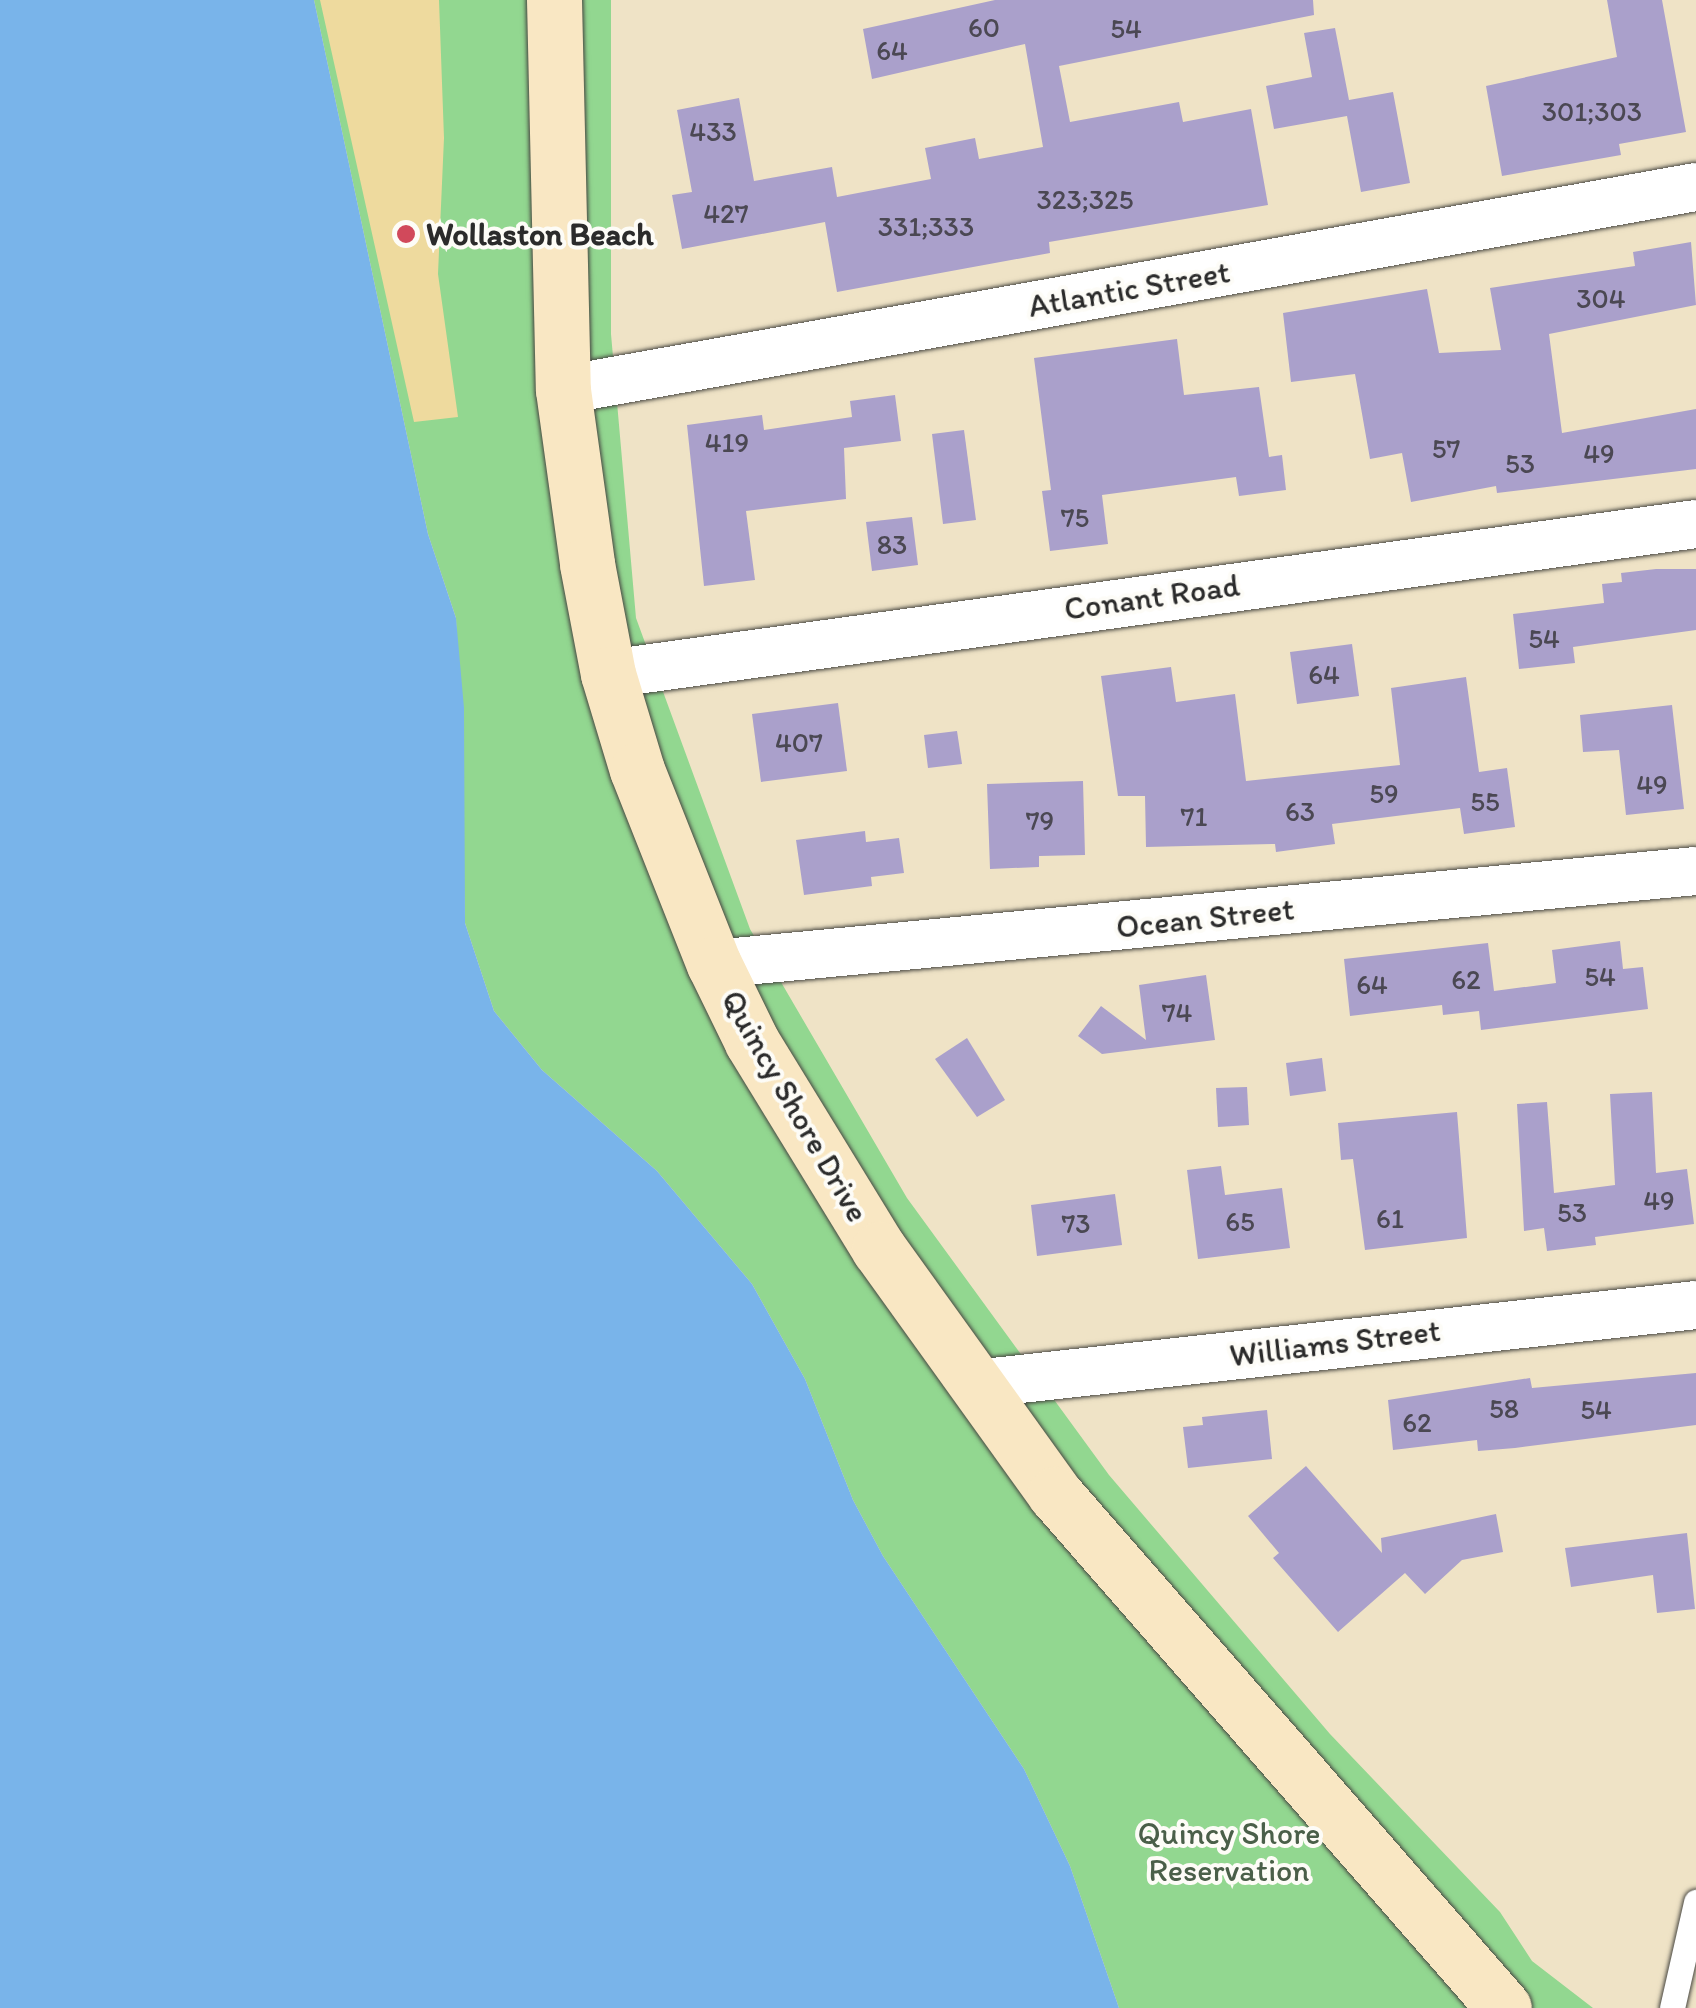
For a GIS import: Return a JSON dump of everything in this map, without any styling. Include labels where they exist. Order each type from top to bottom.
[{"type":"main road","name":"Quincy Shore Drive","points":[[562,1],[563,390],[608,674],[672,869],[714,964],[814,1146],[975,1384],[1138,1592],[1504,2008]]},
{"type":"street","name":"Atlantic Street","points":[[563,390],[1696,187]]},
{"type":"street","name":"Conant Road","points":[[608,674],[1696,524]]},
{"type":"street","name":"Ocean Street","points":[[714,964],[1696,870]]},
{"type":"street","name":"Williams Street","points":[[975,1384],[1696,1305]]},
{"type":"lane","points":[[1672,2008],[1696,1902]]},
{"type":"green space","name":"Quincy Shore Reservation","points":[[314,0],[611,0],[611,334],[636,618],[750,929],[907,1198],[1109,1475],[1330,1734],[1500,1912],[1532,1961],[1593,2008],[1119,2008],[1070,1866],[1024,1769],[883,1556],[853,1500],[805,1379],[752,1284],[657,1171],[542,1070],[494,1011],[465,923],[456,618],[428,534]]},
{"type":"sand","name":"Wollaston Beach","points":[[320,0],[439,0],[444,138],[438,274],[458,417],[414,422]]},
{"type":"water","points":[[0,0],[314,0],[428,534],[456,618],[464,708],[465,923],[494,1011],[542,1070],[657,1171],[752,1284],[805,1379],[853,1500],[883,1556],[1024,1769],[1070,1866],[1119,2008],[0,2008]]},
{"type":"building","points":[[995,0],[1313,0],[1314,15],[1059,66],[1070,122],[1179,102],[1183,122],[1251,109],[1268,205],[1049,242],[1050,253],[837,292],[825,222],[682,249],[672,195],[692,192],[677,110],[739,98],[754,181],[832,167],[837,197],[931,179],[925,148],[975,138],[979,159],[1043,147],[1025,44],[872,79],[863,29]]},
{"type":"building","points":[[1607,0],[1662,0],[1686,132],[1619,144],[1621,155],[1502,176],[1486,86],[1617,57]]},
{"type":"building","points":[[1335,28],[1349,100],[1393,92],[1410,183],[1361,192],[1347,116],[1274,129],[1266,86],[1312,77],[1304,33]]},
{"type":"building","points":[[1691,242],[1696,305],[1549,334],[1562,433],[1696,409],[1696,469],[1497,493],[1496,486],[1411,502],[1402,453],[1370,459],[1355,374],[1291,382],[1283,313],[1427,289],[1439,353],[1501,350],[1490,288],[1635,266],[1633,252]]},
{"type":"building","points":[[1177,339],[1184,395],[1259,387],[1269,457],[1282,455],[1286,490],[1239,496],[1236,477],[1102,495],[1108,544],[1050,551],[1042,491],[1051,490],[1034,358]]},
{"type":"building","points":[[895,395],[901,441],[844,448],[846,499],[746,511],[755,580],[704,586],[687,425],[762,415],[764,430],[852,417],[850,401]]},
{"type":"building","points":[[964,430],[976,520],[943,524],[932,434]]},
{"type":"building","points":[[912,517],[918,565],[872,571],[866,522]]},
{"type":"building","points":[[1696,569],[1696,630],[1573,647],[1575,663],[1519,669],[1513,614],[1604,603],[1602,584],[1622,582],[1621,573]]},
{"type":"building","points":[[1352,644],[1359,696],[1297,704],[1290,652]]},
{"type":"building","points":[[1171,667],[1176,702],[1235,694],[1246,781],[1400,765],[1391,688],[1466,677],[1479,772],[1507,768],[1515,827],[1464,834],[1460,808],[1332,824],[1335,844],[1276,852],[1275,844],[1146,847],[1145,796],[1118,796],[1101,676]]},
{"type":"building","points":[[838,703],[847,771],[761,782],[752,714]]},
{"type":"building","points":[[1672,705],[1684,809],[1626,815],[1619,750],[1583,752],[1580,715]]},
{"type":"building","points":[[957,731],[962,764],[928,768],[924,735]]},
{"type":"building","points":[[1083,781],[1085,855],[1039,856],[1039,867],[990,869],[987,784]]},
{"type":"building","points":[[865,831],[866,842],[899,838],[904,873],[871,877],[872,886],[804,895],[796,840]]},
{"type":"building","points":[[1620,941],[1623,969],[1643,967],[1648,1009],[1481,1030],[1479,1011],[1443,1015],[1442,1005],[1350,1016],[1344,959],[1488,943],[1494,991],[1556,983],[1552,950]]},
{"type":"building","points":[[1206,975],[1215,1040],[1102,1054],[1078,1036],[1101,1006],[1146,1040],[1139,985]]},
{"type":"building","points":[[967,1038],[1005,1100],[977,1117],[935,1059]]},
{"type":"building","points":[[1322,1058],[1326,1091],[1290,1096],[1286,1063]]},
{"type":"building","points":[[1247,1087],[1249,1125],[1218,1127],[1216,1088]]},
{"type":"building","points":[[1652,1092],[1656,1173],[1687,1169],[1694,1224],[1595,1237],[1596,1245],[1547,1251],[1544,1228],[1524,1231],[1517,1104],[1547,1102],[1554,1193],[1615,1185],[1610,1094]]},
{"type":"building","points":[[1457,1112],[1467,1238],[1365,1250],[1353,1159],[1341,1160],[1338,1123]]},
{"type":"building","points":[[1221,1166],[1225,1195],[1282,1188],[1290,1248],[1198,1259],[1187,1170]]},
{"type":"building","points":[[1115,1194],[1122,1245],[1037,1256],[1031,1205]]},
{"type":"building","points":[[1696,1373],[1696,1425],[1515,1448],[1478,1451],[1477,1440],[1393,1450],[1388,1400],[1530,1378],[1532,1388]]},
{"type":"building","points":[[1267,1410],[1272,1459],[1188,1468],[1183,1427],[1203,1425],[1202,1417]]},
{"type":"building","points":[[1306,1466],[1382,1553],[1381,1538],[1496,1514],[1503,1552],[1462,1560],[1425,1594],[1405,1573],[1338,1632],[1273,1558],[1279,1553],[1248,1516]]},
{"type":"building","points":[[1687,1533],[1695,1609],[1657,1613],[1653,1575],[1571,1587],[1565,1548]]},
{"type":"place","name":"Wollaston Beach","points":[[406,234]]}]
